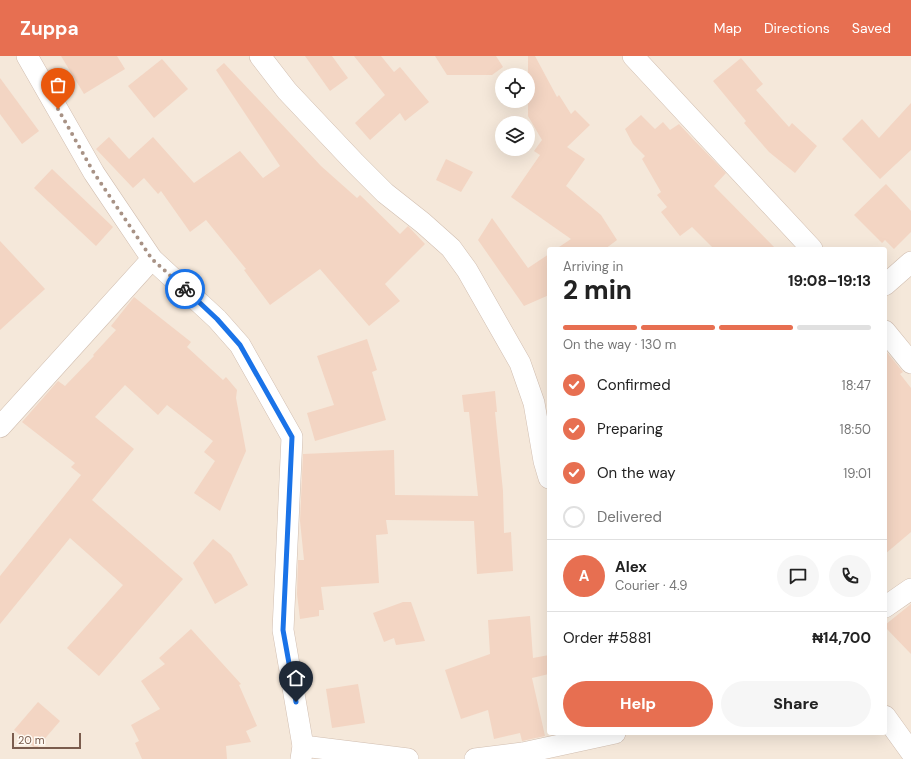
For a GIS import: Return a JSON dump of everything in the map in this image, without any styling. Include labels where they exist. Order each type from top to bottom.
[{"type":"street","points":[[27,56],[94,173],[152,259],[217,319],[240,345],[292,437],[283,630],[302,752],[408,759]]},
{"type":"street","points":[[260,56],[287,91],[355,163],[385,193],[423,223],[451,248],[467,270],[520,363],[534,403],[547,466]]},
{"type":"street","points":[[633,56],[810,247]]},
{"type":"street","points":[[0,427],[152,259]]},
{"type":"street","points":[[887,283],[911,262]]},
{"type":"street","points":[[887,333],[911,363]]},
{"type":"street","points":[[887,606],[911,589]]},
{"type":"street","points":[[887,719],[911,752]]},
{"type":"street","points":[[475,759],[523,753],[606,735]]},
{"type":"shaded area","points":[[0,56],[911,56],[911,759],[0,759]]},
{"type":"building","points":[[61,56],[117,56],[125,69],[84,94]]},
{"type":"building","points":[[305,56],[332,56],[348,78],[330,91]]},
{"type":"building","points":[[354,56],[381,56],[394,72],[400,67],[429,102],[405,121],[400,113],[370,140],[355,123],[385,95]]},
{"type":"building","points":[[435,56],[496,56],[503,67],[495,68],[495,73],[492,75],[447,75]]},
{"type":"building","points":[[528,56],[535,56],[557,97],[559,95],[571,114],[575,110],[590,125],[567,147],[585,159],[566,186],[601,215],[617,240],[608,247],[559,247],[571,239],[511,197],[540,155],[535,152],[535,150],[542,140],[535,128],[535,116],[528,116],[528,108],[535,108],[535,68],[528,68]]},
{"type":"building","points":[[741,58],[763,84],[756,90],[789,127],[792,123],[817,146],[795,173],[769,152],[744,123],[746,121],[713,81]]},
{"type":"building","points":[[162,59],[188,89],[154,118],[128,86]]},
{"type":"building","points":[[224,63],[321,166],[357,198],[360,195],[400,234],[408,226],[425,244],[385,284],[400,301],[369,326],[320,269],[270,305],[244,270],[246,269],[206,220],[190,232],[161,191],[158,194],[144,178],[133,188],[96,149],[109,137],[129,159],[153,137],[194,183],[240,151],[263,178],[280,166],[216,70]]},
{"type":"building","points":[[0,78],[39,131],[22,144],[0,114]]},
{"type":"building","points":[[911,103],[911,150],[880,179],[842,139],[862,119],[879,138]]},
{"type":"building","points":[[641,115],[655,129],[663,122],[670,130],[679,124],[726,173],[714,186],[774,247],[712,247],[692,227],[680,236],[661,212],[667,207],[657,195],[661,192],[642,159],[645,156],[633,144],[625,129]]},
{"type":"building","points":[[446,159],[473,172],[461,192],[436,180]]},
{"type":"building","points":[[52,169],[113,227],[96,246],[34,188]]},
{"type":"building","points":[[886,184],[911,211],[911,232],[894,249],[885,240],[882,243],[854,215]]},
{"type":"building","points":[[492,218],[528,268],[547,255],[547,296],[524,306],[478,240]]},
{"type":"building","points":[[0,241],[45,289],[0,330]]},
{"type":"building","points":[[134,297],[191,342],[187,347],[223,380],[226,377],[237,390],[236,398],[246,451],[220,511],[194,493],[215,461],[204,452],[213,441],[167,405],[158,415],[125,385],[95,417],[134,449],[92,500],[183,579],[99,676],[67,648],[123,585],[70,538],[0,624],[0,576],[81,475],[71,467],[75,463],[22,422],[58,381],[65,386],[94,356],[93,355],[116,330],[111,326]]},
{"type":"building","points":[[367,339],[377,370],[372,372],[386,420],[315,441],[307,413],[334,405],[317,356]]},
{"type":"building","points":[[887,352],[903,372],[900,374],[911,388],[911,532],[887,552]]},
{"type":"building","points":[[495,391],[497,412],[495,412],[503,491],[504,533],[511,532],[513,571],[477,574],[474,521],[386,520],[388,534],[376,535],[379,583],[321,587],[324,610],[319,610],[319,616],[300,619],[297,594],[298,560],[304,560],[300,521],[303,454],[394,450],[395,495],[478,496],[469,412],[464,412],[462,395]]},
{"type":"building","points":[[213,539],[231,554],[248,585],[215,604],[193,563]]},
{"type":"building","points":[[403,602],[411,602],[425,641],[396,645],[394,638],[384,642],[373,613]]},
{"type":"building","points":[[911,604],[911,654],[887,629],[887,623]]},
{"type":"building","points":[[530,616],[533,658],[547,655],[547,674],[532,678],[545,736],[522,741],[520,733],[494,739],[488,710],[461,719],[445,670],[490,654],[488,620]]},
{"type":"building","points":[[191,629],[241,684],[239,685],[257,726],[246,731],[251,742],[226,746],[227,759],[142,759],[135,743],[139,741],[131,725],[160,709],[141,681],[165,664],[159,658]]},
{"type":"building","points":[[358,684],[365,723],[332,728],[326,689]]},
{"type":"building","points":[[38,702],[60,721],[36,749],[14,730]]},
{"type":"way so far","points":[[58,109],[94,173],[152,259],[185,289]]},
{"type":"route","points":[[185,289],[217,319],[240,345],[267,390],[292,437],[283,630],[296,702]]}]
